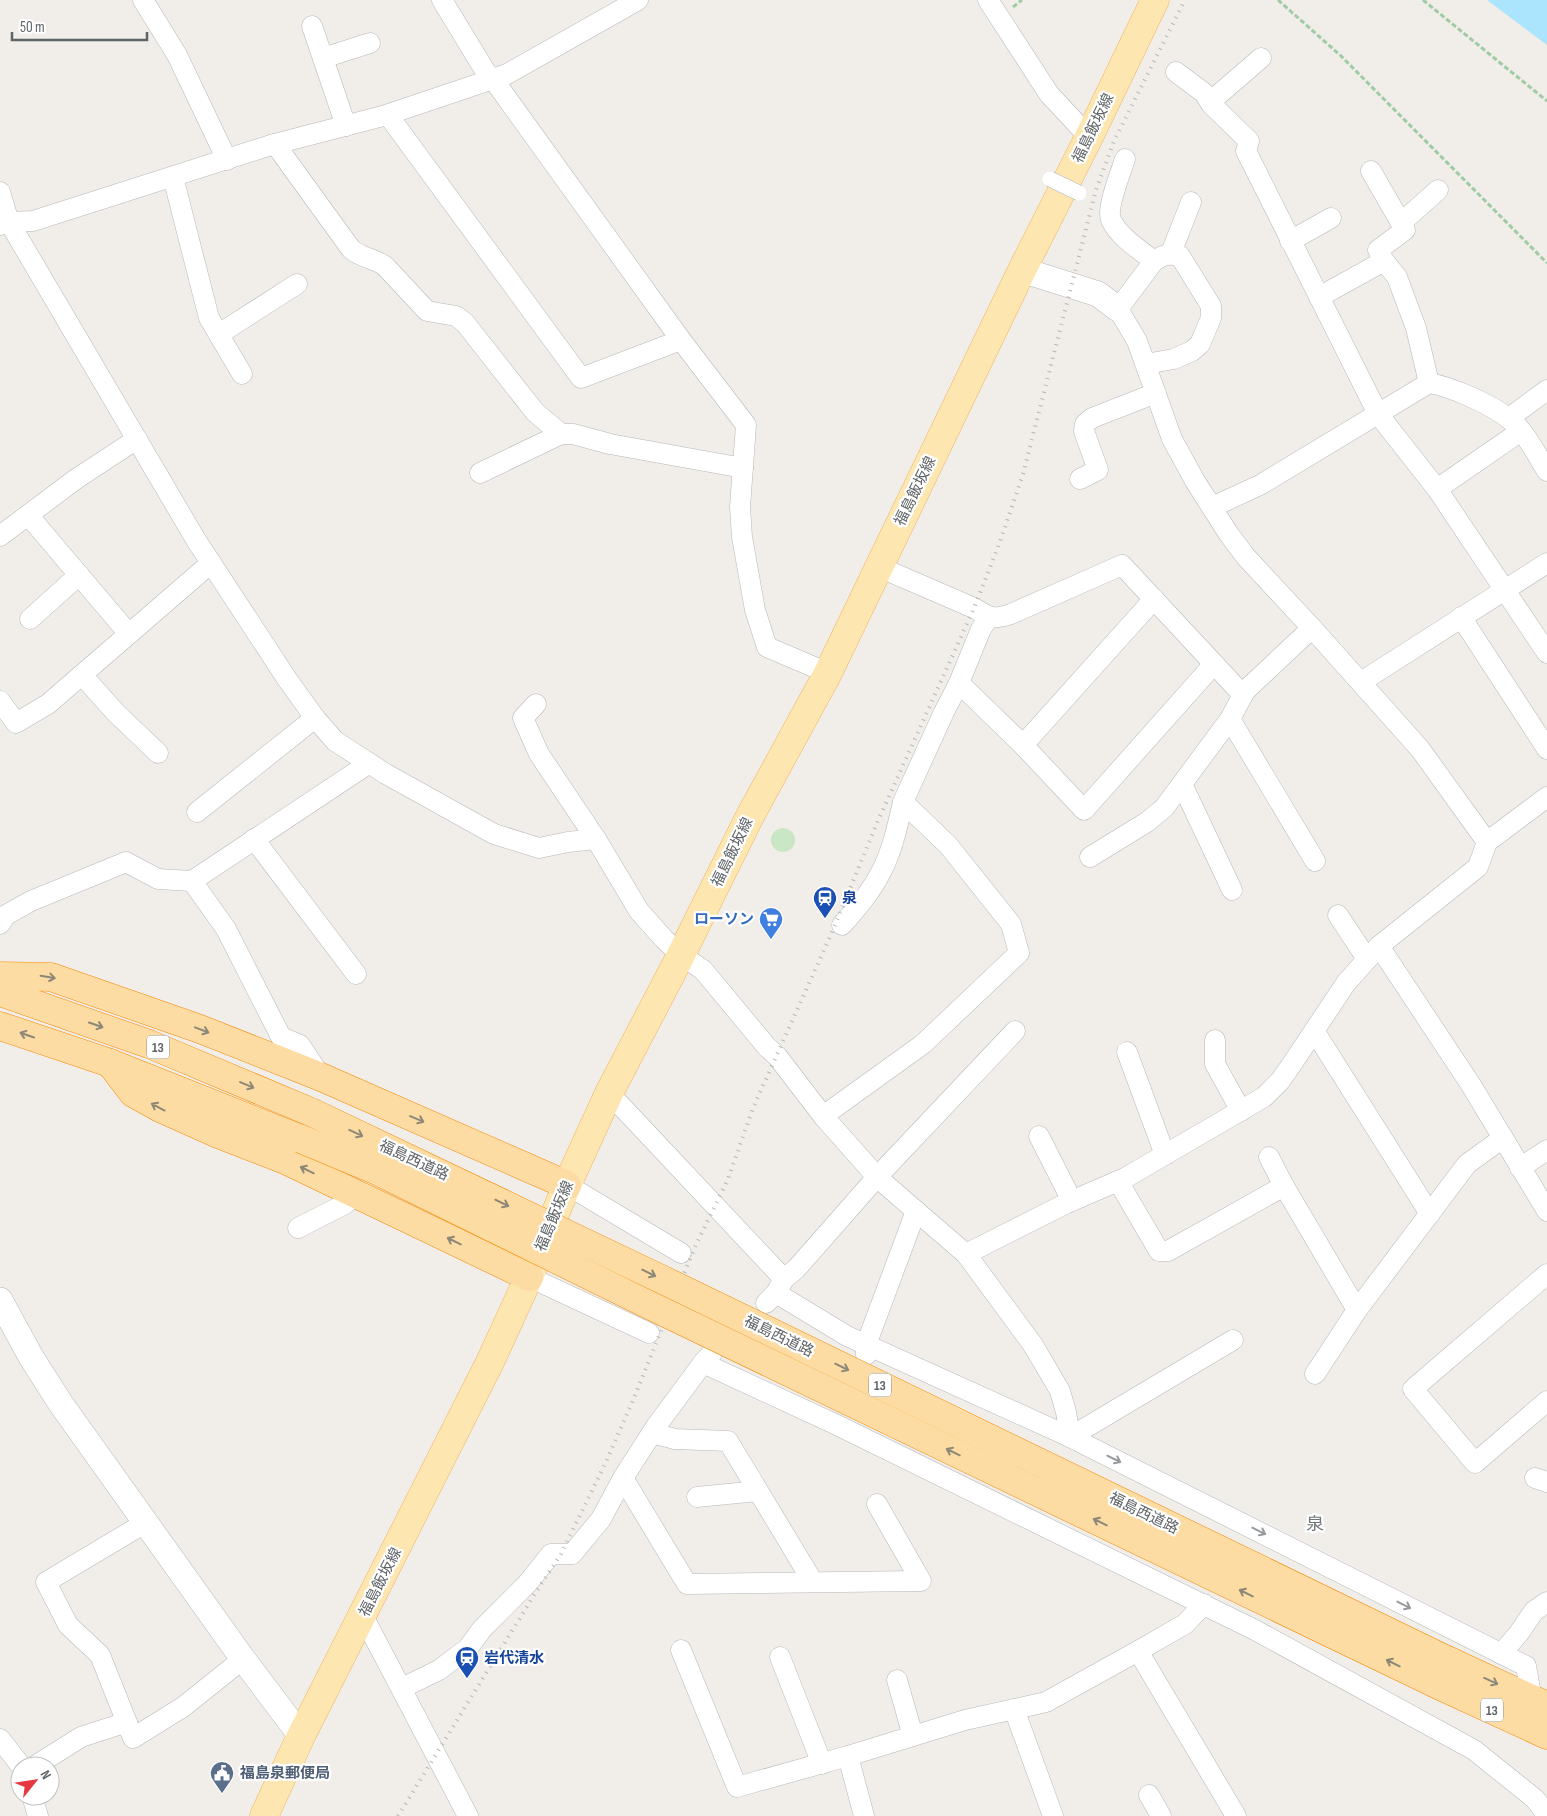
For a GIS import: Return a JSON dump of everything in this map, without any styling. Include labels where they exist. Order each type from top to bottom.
[{"type":"highway","points":[[0,976],[51,976],[200,1029],[321,1077],[567,1185]]},
{"type":"highway","name":"福島西道路","points":[[0,992],[149,1044],[312,1112],[1539,1703]]},
{"type":"highway","name":"福島西道路","points":[[0,1026],[110,1063],[373,1169],[654,1308],[1436,1684],[1547,1735]]},
{"type":"highway","points":[[110,1063],[133,1093],[160,1108],[218,1134],[285,1160],[529,1277]]},
{"type":"main road","name":"福島飯坂線","points":[[264,1816],[301,1736],[490,1362],[609,1093],[681,955],[750,816],[828,673],[1022,270],[1155,0]]},
{"type":"street","points":[[143,0],[177,55],[227,160]]},
{"type":"street","points":[[442,0],[487,74],[493,79],[746,425],[740,507],[742,537],[755,610],[763,637],[767,647],[828,673]]},
{"type":"street","points":[[988,0],[1049,94],[1089,136]]},
{"type":"street","points":[[4,223],[33,222],[275,144],[388,114],[493,79],[507,74],[628,2]]},
{"type":"street","points":[[312,26],[346,126]]},
{"type":"street","points":[[323,58],[370,43]]},
{"type":"street","points":[[1210,102],[1261,58]]},
{"type":"street","points":[[1176,72],[1204,93],[1210,102],[1249,141],[1246,151],[1378,414],[1437,489],[1547,653]]},
{"type":"street","points":[[388,114],[581,378],[682,340]]},
{"type":"street","points":[[275,144],[351,249],[357,254],[378,261],[385,266],[427,311],[456,316],[465,323],[535,412],[562,434]]},
{"type":"street","points":[[1125,159],[1110,210],[1111,220],[1131,242],[1163,257],[1180,256],[1211,306],[1211,318],[1200,344],[1192,351],[1174,359],[1145,364]]},
{"type":"street","points":[[1371,171],[1405,230],[1378,250],[1384,262],[1397,277],[1416,328],[1430,383]]},
{"type":"street","points":[[173,177],[209,318],[242,374]]},
{"type":"street","points":[[1050,179],[1079,193]]},
{"type":"street","points":[[1401,223],[1438,190]]},
{"type":"street","points":[[0,192],[4,223],[211,563],[314,718],[335,741],[368,764],[494,834],[539,848],[596,839]]},
{"type":"street","points":[[1118,309],[1163,257],[1191,202]]},
{"type":"street","points":[[1290,241],[1331,218]]},
{"type":"street","points":[[1319,297],[1384,262]]},
{"type":"street","points":[[1022,270],[1098,294],[1118,309],[1137,342],[1172,439],[1228,534],[1246,557],[1420,749],[1487,842]]},
{"type":"street","points":[[218,334],[297,284]]},
{"type":"street","points":[[1212,507],[1260,485],[1430,383],[1467,395],[1515,425],[1547,471]]},
{"type":"street","points":[[1437,489],[1515,425],[1547,390]]},
{"type":"street","points":[[1080,479],[1098,470],[1084,431],[1085,424],[1092,418],[1156,393]]},
{"type":"street","points":[[480,473],[562,434],[573,434],[610,444],[743,468]]},
{"type":"street","points":[[0,536],[76,479],[137,439]]},
{"type":"street","points":[[28,515],[129,634]]},
{"type":"street","points":[[0,700],[16,723],[48,704],[211,563]]},
{"type":"street","points":[[1361,682],[1505,588],[1547,563]]},
{"type":"street","points":[[879,567],[996,619],[1122,564],[1243,695]]},
{"type":"street","points":[[30,619],[79,575]]},
{"type":"street","points":[[1023,745],[1154,599]]},
{"type":"street","points":[[842,926],[862,902],[882,872],[903,802],[959,683],[981,629],[989,617]]},
{"type":"street","points":[[1461,617],[1547,749]]},
{"type":"street","points":[[1090,857],[1146,822],[1164,808],[1230,719],[1245,691],[1312,628]]},
{"type":"street","points":[[959,683],[1023,745],[1084,810],[1214,664]]},
{"type":"street","points":[[82,674],[116,713],[158,753]]},
{"type":"street","points":[[536,704],[523,718],[539,754],[596,839],[639,911],[681,955],[702,970],[777,1056],[823,1116],[877,1177],[966,1254],[1033,1345],[1060,1391],[1070,1437]]},
{"type":"street","points":[[197,812],[314,718]]},
{"type":"street","points":[[1230,719],[1315,861]]},
{"type":"street","points":[[0,924],[6,914],[31,900],[126,862],[158,880],[192,881],[368,764]]},
{"type":"street","points":[[1182,784],[1232,890]]},
{"type":"street","points":[[966,1254],[1072,1200],[1118,1181],[1264,1096],[1280,1081],[1315,1032],[1346,983],[1373,953],[1478,867],[1487,842],[1547,797]]},
{"type":"street","points":[[823,1116],[923,1044],[1018,953],[1011,924],[948,844],[903,802]]},
{"type":"street","points":[[254,839],[356,974]]},
{"type":"street","points":[[192,881],[226,930],[281,1037],[300,1045],[321,1077]]},
{"type":"street","points":[[1338,914],[1373,953],[1471,1085],[1520,1168],[1546,1206]]},
{"type":"street","points":[[775,1291],[877,1177],[1015,1031]]},
{"type":"street","points":[[1315,1032],[1430,1214]]},
{"type":"street","points":[[1215,1040],[1215,1064],[1241,1111]]},
{"type":"street","points":[[1128,1052],[1165,1155]]},
{"type":"street","points":[[609,1093],[775,1291],[866,1350],[1070,1437],[1526,1666],[1539,1703]]},
{"type":"street","points":[[1039,1136],[1072,1200]]},
{"type":"street","points":[[1315,1374],[1357,1310],[1467,1164],[1503,1138]]},
{"type":"street","points":[[1520,1168],[1547,1150]]},
{"type":"street","points":[[1269,1157],[1357,1310]]},
{"type":"street","points":[[1118,1181],[1159,1251],[1168,1251],[1284,1186]]},
{"type":"street","points":[[567,1185],[681,1254]]},
{"type":"street","points":[[298,1228],[345,1204],[357,1194]]},
{"type":"street","points":[[866,1350],[916,1211]]},
{"type":"street","points":[[1547,1274],[1413,1389],[1475,1463],[1547,1401]]},
{"type":"street","points":[[529,1277],[649,1333]]},
{"type":"street","points":[[0,1300],[31,1357],[61,1404],[243,1659],[301,1736]]},
{"type":"street","points":[[1070,1437],[1233,1340]]},
{"type":"street","points":[[402,1688],[439,1670],[468,1648],[482,1630],[527,1584],[551,1554],[572,1554],[601,1519],[623,1478],[652,1433],[708,1358],[1255,1630],[1474,1750],[1535,1799],[1547,1815]]},
{"type":"street","points":[[652,1433],[675,1439],[728,1441],[813,1582]]},
{"type":"street","points":[[623,1478],[687,1584],[921,1581],[877,1504]]},
{"type":"street","points":[[697,1497],[758,1491]]},
{"type":"street","points":[[145,1523],[46,1582],[68,1625],[100,1655],[133,1738],[183,1707],[243,1659]]},
{"type":"street","points":[[1500,1654],[1519,1633],[1534,1611],[1547,1602]]},
{"type":"street","points":[[682,1650],[737,1787],[822,1764],[965,1720],[1046,1702],[1185,1624],[1204,1604]]},
{"type":"street","points":[[362,1616],[402,1688],[468,1816]]},
{"type":"street","points":[[1138,1652],[1236,1816]]},
{"type":"street","points":[[780,1657],[822,1764]]},
{"type":"street","points":[[897,1680],[913,1736]]},
{"type":"street","points":[[1014,1709],[1053,1816]]},
{"type":"street","points":[[52,1756],[81,1737],[127,1722]]},
{"type":"street","points":[[0,1739],[10,1759]]},
{"type":"street","points":[[848,1756],[864,1816]]},
{"type":"street","points":[[1149,1795],[1161,1816]]},
{"type":"path","points":[[1278,0],[1340,55],[1547,262]]},
{"type":"path","points":[[1423,0],[1547,101]]},
{"type":"green space","points":[[783,828],[792,831],[795,840],[792,849],[783,852],[774,849],[771,840],[774,831]]},
{"type":"water","points":[[1487,0],[1547,0],[1547,45]]},
{"type":"railway","points":[[398,1816],[561,1554],[605,1464],[634,1398],[694,1249],[728,1179],[753,1108],[833,930],[877,823],[974,608],[1000,542],[1023,474],[1096,190],[1114,141],[1185,0]]},
{"type":"place","name":"泉","points":[[825,919]]},
{"type":"place","name":"ローソン","points":[[771,940]]},
{"type":"place","name":"岩代清水","points":[[467,1679]]},
{"type":"place","name":"福島泉郵便局","points":[[222,1794]]},
{"type":"district","name":"泉","points":[[1315,1524]]}]
